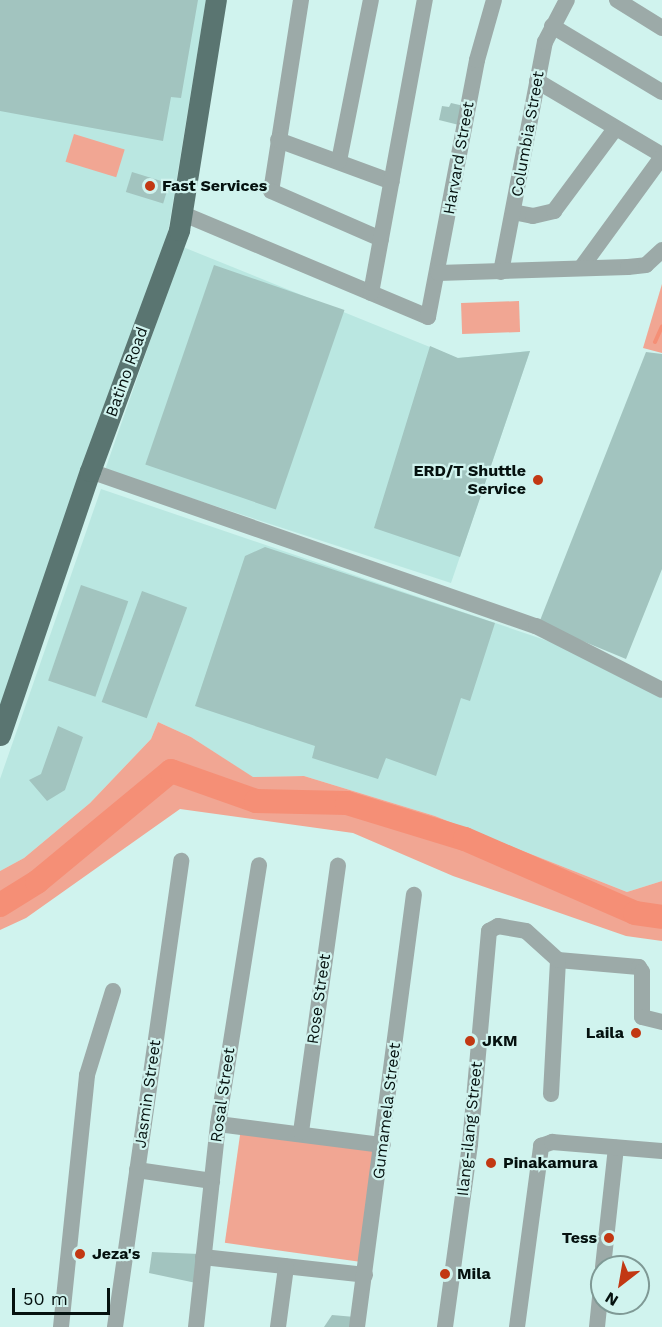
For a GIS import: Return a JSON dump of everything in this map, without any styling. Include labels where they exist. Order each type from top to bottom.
[{"type":"main road","name":"Batino Road","points":[[0,735],[90,471],[179,230],[216,0]]},
{"type":"street","points":[[301,0],[272,191],[381,239]]},
{"type":"street","points":[[339,161],[371,0]]},
{"type":"street","points":[[181,213],[371,293],[425,0]]},
{"type":"street","name":"Harvard Street","points":[[371,293],[428,317],[477,60],[494,0]]},
{"type":"street","name":"Columbia Street","points":[[501,272],[537,81],[552,26],[567,0]]},
{"type":"street","points":[[616,0],[662,28]]},
{"type":"street","points":[[552,26],[662,92]]},
{"type":"street","points":[[537,81],[662,156],[581,268]]},
{"type":"street","points":[[513,212],[533,216],[554,211],[615,129]]},
{"type":"street","points":[[278,141],[339,161],[392,182]]},
{"type":"street","points":[[438,273],[646,265],[662,250]]},
{"type":"street","points":[[90,471],[536,626],[662,690]]},
{"type":"street","name":"Jasmin Street","points":[[115,1327],[181,861]]},
{"type":"street","name":"Rosal Street","points":[[196,1327],[218,1124],[259,865]]},
{"type":"street","name":"Rose Street","points":[[301,1132],[338,866]]},
{"type":"street","name":"Gumamela Street","points":[[357,1327],[383,1145],[414,895]]},
{"type":"street","name":"Ilang-ilang Street","points":[[445,1327],[470,1144],[489,931],[498,926],[526,931],[558,960]]},
{"type":"street","points":[[551,1094],[558,960],[639,967],[642,972],[642,1017],[662,1022]]},
{"type":"street","points":[[61,1327],[87,1075],[113,992]]},
{"type":"street","points":[[218,1124],[301,1132],[383,1145]]},
{"type":"street","points":[[518,1327],[538,1153],[545,1142],[662,1151]]},
{"type":"street","points":[[604,1255],[616,1148]]},
{"type":"street","points":[[137,1170],[212,1180]]},
{"type":"street","points":[[203,1257],[365,1275]]},
{"type":"street","points":[[278,1327],[286,1267]]},
{"type":"shaded area","points":[[0,0],[206,0],[167,238],[0,717]]},
{"type":"shaded area","points":[[74,134],[125,149],[116,177],[66,162]]},
{"type":"shaded area","points":[[183,247],[457,358],[530,351],[451,583],[105,470]]},
{"type":"shaded area","points":[[662,284],[662,353],[643,348]]},
{"type":"shaded area","points":[[519,301],[520,332],[462,334],[461,303]]},
{"type":"shaded area","points":[[101,489],[551,642],[662,698],[662,881],[627,892],[435,816],[304,776],[252,777],[191,737],[158,722],[151,739],[90,803],[24,858],[0,871],[0,779]]},
{"type":"shaded area","points":[[158,722],[191,737],[253,777],[304,776],[435,816],[627,892],[662,881],[662,941],[626,936],[453,876],[353,833],[180,809],[26,918],[0,930],[0,871],[24,858],[90,803],[151,739]]},
{"type":"shaded area","points":[[241,1128],[376,1147],[360,1262],[225,1243]]},
{"type":"building","points":[[0,0],[198,0],[181,98],[171,97],[163,141],[0,111]]},
{"type":"building","points":[[451,103],[464,106],[459,125],[439,120],[442,106],[449,107]]},
{"type":"building","points":[[132,172],[169,183],[163,203],[126,192]]},
{"type":"building","points":[[214,265],[344,310],[276,509],[145,465]]},
{"type":"building","points":[[430,346],[458,358],[530,351],[460,557],[374,528]]},
{"type":"building","points":[[646,352],[662,354],[662,569],[626,659],[539,623]]},
{"type":"building","points":[[265,547],[495,623],[470,701],[461,698],[436,776],[386,758],[378,779],[312,758],[315,746],[195,706],[245,556]]},
{"type":"building","points":[[81,585],[128,601],[95,697],[48,680]]},
{"type":"building","points":[[142,591],[187,607],[147,718],[102,702]]},
{"type":"building","points":[[58,726],[83,737],[65,790],[47,801],[29,780],[41,774]]},
{"type":"building","points":[[152,1252],[199,1254],[196,1283],[149,1273]]},
{"type":"building","points":[[332,1315],[355,1317],[352,1327],[324,1327]]},
{"type":"waterway","points":[[655,342],[662,326]]},
{"type":"waterway","points":[[0,905],[37,882],[171,771],[256,801],[347,803],[465,839],[635,913],[662,917]]},
{"type":"place","name":"Fast Services","points":[[150,186]]},
{"type":"place","name":"ERD/T Shuttle Service","points":[[538,480]]},
{"type":"place","name":"Laila","points":[[636,1033]]},
{"type":"place","name":"JKM","points":[[470,1041]]},
{"type":"place","name":"Pinakamura","points":[[491,1163]]},
{"type":"place","name":"Tess","points":[[609,1238]]},
{"type":"place","name":"Jeza's","points":[[80,1254]]},
{"type":"place","name":"Mila","points":[[445,1274]]}]
